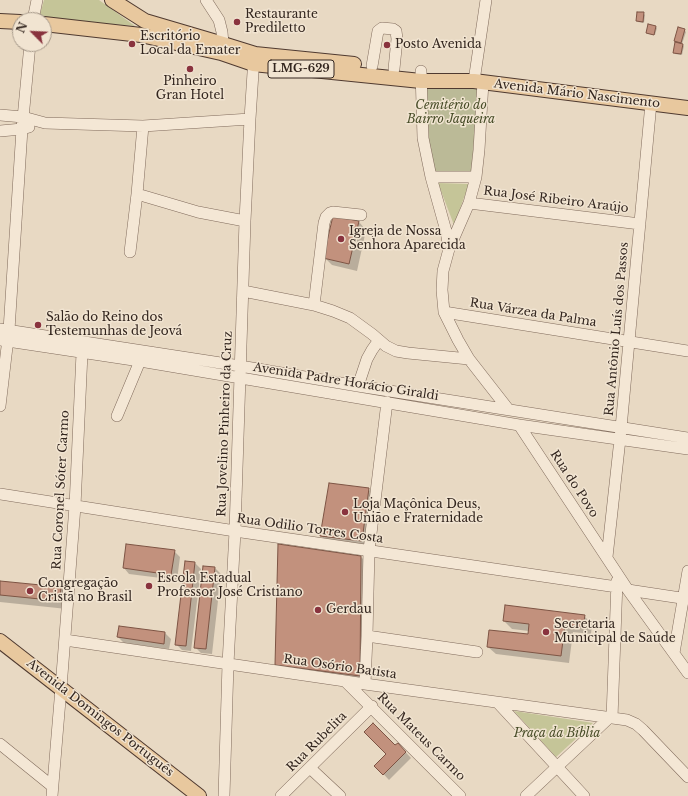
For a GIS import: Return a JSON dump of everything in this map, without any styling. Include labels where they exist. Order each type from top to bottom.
[{"type":"main road","name":"Avenida Mário Nascimento","points":[[112,0],[145,21],[254,59],[474,81],[688,108]]},
{"type":"main road","points":[[0,21],[12,22]]},
{"type":"main road","points":[[141,36],[145,21]]},
{"type":"main road","name":"LMG-629","points":[[52,25],[141,36]]},
{"type":"main road","name":"Avenida Mário Nascimento","points":[[141,36],[222,48]]},
{"type":"main road","name":"Avenida Mário Nascimento","points":[[254,59],[372,66],[394,69],[421,76]]},
{"type":"main road","name":"Avenida Domingos Português","points":[[0,641],[199,796]]},
{"type":"street","points":[[35,12],[37,0]]},
{"type":"street","points":[[206,0],[219,20],[222,32],[222,48]]},
{"type":"street","points":[[486,0],[474,81],[476,177],[469,203],[448,249],[443,271],[442,290],[444,312],[458,340],[470,359],[508,409]]},
{"type":"street","points":[[372,66],[378,31],[382,28],[393,29],[396,30],[397,34],[394,69]]},
{"type":"street","points":[[0,402],[4,335],[29,52]]},
{"type":"street","name":"Rua Jovelino Pinheiro da Cruz","points":[[224,796],[228,664],[235,531],[245,221],[254,59]]},
{"type":"street","points":[[421,76],[423,138],[431,177],[446,231],[448,249]]},
{"type":"street","name":"Rua Antônio Luís dos Passos","points":[[607,558],[620,439],[651,103]]},
{"type":"street","points":[[0,115],[45,123],[143,126],[250,119]]},
{"type":"street","points":[[0,131],[22,129],[45,123]]},
{"type":"street","points":[[130,252],[143,126]]},
{"type":"street","points":[[431,177],[476,177]]},
{"type":"street","points":[[137,194],[198,212],[245,221]]},
{"type":"street","name":"Rua José Ribeiro Araújo","points":[[469,203],[640,224]]},
{"type":"street","points":[[314,305],[326,217],[330,212],[361,215]]},
{"type":"street","points":[[243,291],[314,305],[333,311],[350,318],[364,327],[386,346],[396,351],[470,359]]},
{"type":"street","name":"Rua Várzea da Palma","points":[[444,312],[688,351]]},
{"type":"street","name":"Avenida Padre Horácio Giraldi","points":[[4,335],[82,353],[140,361],[519,424],[688,450]]},
{"type":"street","name":"Avenida Padre Horácio Giraldi","points":[[4,335],[240,366],[688,438]]},
{"type":"street","points":[[358,386],[367,359],[379,340]]},
{"type":"street","name":"Rua Coronel Sóter Carmo","points":[[52,791],[75,506],[82,353]]},
{"type":"street","points":[[117,416],[140,361]]},
{"type":"street","points":[[365,684],[369,550],[387,402]]},
{"type":"street","name":"Rua do Povo","points":[[519,424],[618,574],[623,589]]},
{"type":"street","name":"Rua Odilio Torres Costa","points":[[0,494],[686,599]]},
{"type":"street","points":[[674,653],[686,599],[688,571]]},
{"type":"street","points":[[623,589],[688,673]]},
{"type":"street","points":[[526,796],[610,718],[623,589]]},
{"type":"street","points":[[367,636],[477,652]]},
{"type":"street","name":"Rua Osório Batista","points":[[65,640],[498,703],[627,720],[636,724],[643,730],[688,777]]},
{"type":"street","name":"Rua Mateus Carmo","points":[[345,680],[460,796]]},
{"type":"street","points":[[498,703],[584,796]]},
{"type":"street","name":"Rua Rubelita","points":[[281,796],[372,706]]},
{"type":"street","points":[[0,744],[52,791]]},
{"type":"street","points":[[310,768],[340,796]]},
{"type":"green space","points":[[44,0],[99,0],[135,26],[52,19],[52,12],[41,12]]},
{"type":"green space","name":"Cemitério do Bairro Jaqueira","points":[[425,87],[479,88],[471,173],[435,173],[427,153]]},
{"type":"green space","points":[[438,183],[469,184],[454,225]]},
{"type":"green space","name":"Praça da Bíblia","points":[[514,711],[593,723],[556,757]]},
{"type":"building","points":[[637,12],[644,12],[643,22],[636,21]]},
{"type":"building","points":[[648,24],[656,26],[654,35],[646,33]]},
{"type":"building","points":[[678,27],[685,29],[681,43],[674,41]]},
{"type":"building","points":[[675,42],[683,44],[681,54],[673,53]]},
{"type":"building","name":"Igreja de Nossa Senhora Aparecida","points":[[333,216],[359,221],[349,264],[323,258]]},
{"type":"building","name":"Loja Maçônica Deus, União e Fraternidade","points":[[329,483],[369,488],[362,541],[320,536]]},
{"type":"building","points":[[126,544],[175,550],[171,575],[123,568]]},
{"type":"building","name":"Gerdau","points":[[278,544],[361,556],[360,676],[275,665]]},
{"type":"building","points":[[185,561],[195,562],[186,646],[175,645]]},
{"type":"building","points":[[203,566],[215,567],[206,649],[194,648]]},
{"type":"building","name":"Congregação Cristã no Brasil","points":[[0,581],[61,587],[60,601],[0,595]]},
{"type":"building","name":"Secretaria Municipal de Saúde","points":[[505,605],[585,615],[583,627],[565,625],[561,656],[487,647],[489,630],[528,634],[529,624],[503,621]]},
{"type":"building","points":[[119,626],[165,632],[164,644],[117,637]]},
{"type":"building","points":[[373,723],[395,745],[398,743],[406,752],[383,775],[374,766],[386,754],[364,732]]},
{"type":"place","name":"Restaurante Prediletto","points":[[237,22]]},
{"type":"place","name":"Escritório Local da Emater","points":[[132,44]]},
{"type":"place","name":"Posto Avenida","points":[[387,45]]},
{"type":"place","name":"Pinheiro Gran Hotel","points":[[190,69]]},
{"type":"place","name":"Igreja de Nossa Senhora Aparecida","points":[[341,239]]},
{"type":"place","name":"Salão do Reino dos Testemunhas de Jeová","points":[[38,325]]},
{"type":"place","name":"Loja Maçônica Deus, União e Fraternidade","points":[[345,512]]},
{"type":"place","name":"Escola Estadual Professor José Cristiano","points":[[149,586]]},
{"type":"place","name":"Congregação Cristã no Brasil","points":[[30,591]]},
{"type":"place","name":"Gerdau","points":[[318,610]]},
{"type":"place","name":"Secretaria Municipal de Saúde","points":[[546,632]]}]
